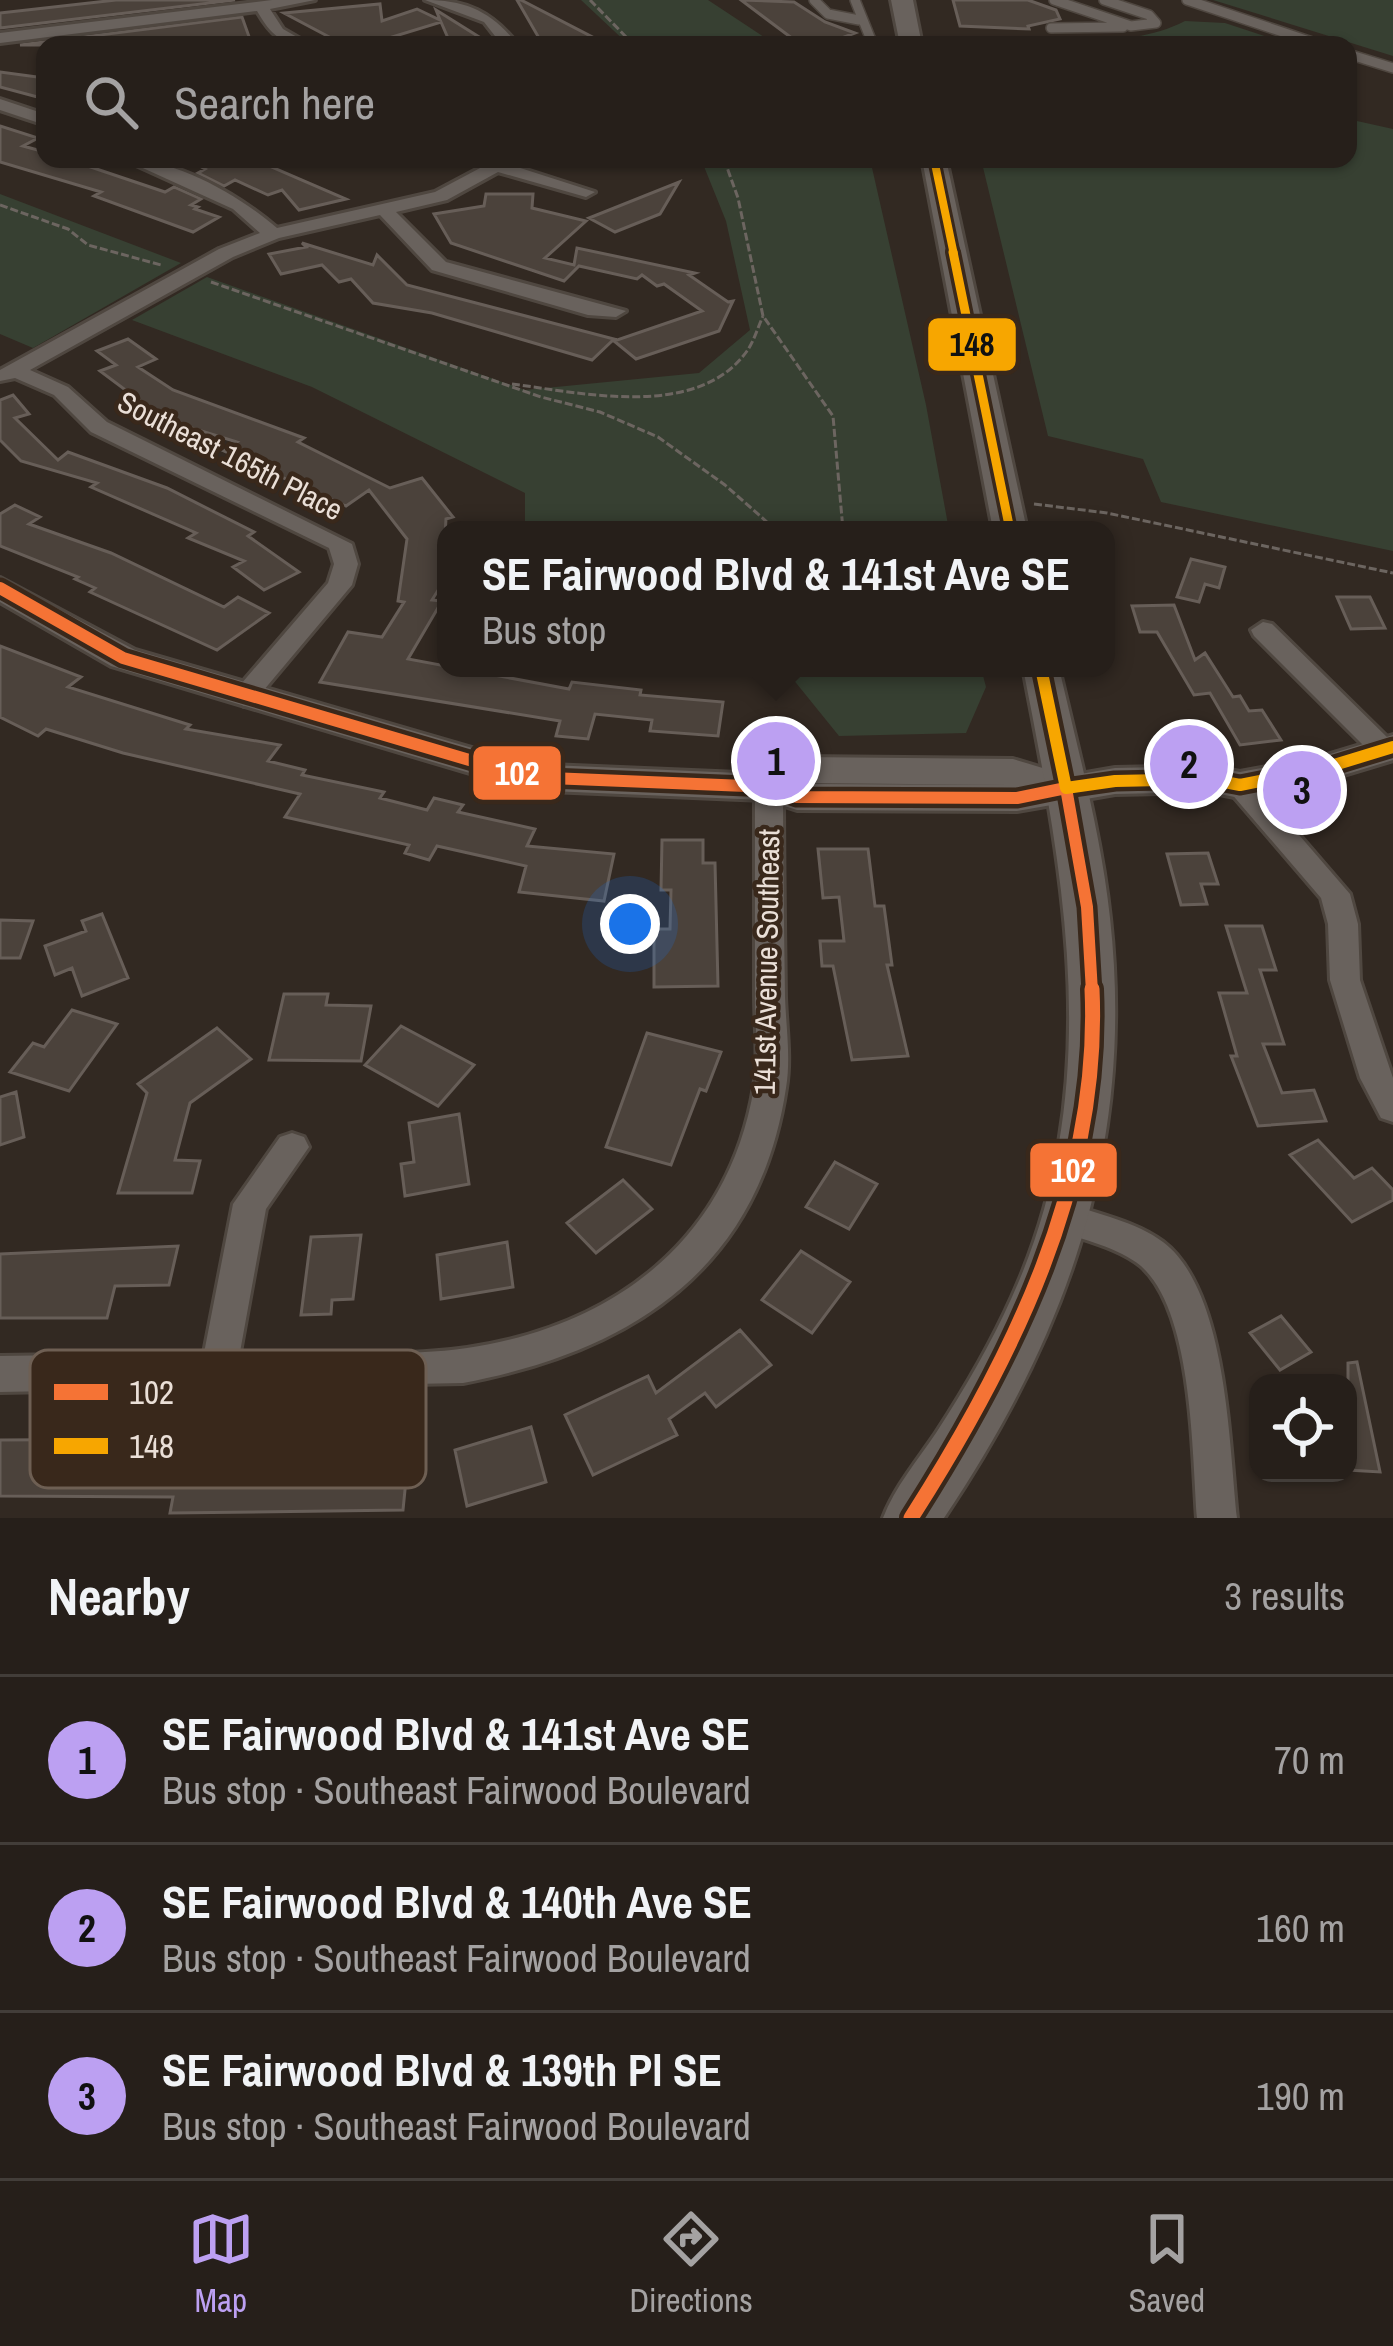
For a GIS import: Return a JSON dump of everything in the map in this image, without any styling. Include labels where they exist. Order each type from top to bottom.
[{"type":"main road","points":[[902,0],[909,36]]},
{"type":"main road","points":[[936,168],[1007,516]]},
{"type":"main road","points":[[911,1518],[968,1437],[1040,1291],[1066,1218],[1086,1109],[1091,1036],[1089,920],[1043,677]]},
{"type":"street","points":[[0,38],[308,0]]},
{"type":"street","points":[[432,0],[489,19],[503,36]]},
{"type":"street","points":[[261,6],[277,32],[285,36]]},
{"type":"street","points":[[0,104],[36,117]]},
{"type":"street","points":[[153,168],[239,205],[273,234]]},
{"type":"street","points":[[8,374],[188,274],[273,234],[461,189],[496,168]]},
{"type":"street","points":[[518,168],[586,192]]},
{"type":"street","points":[[384,209],[439,266],[588,309],[616,311]]},
{"type":"street","name":"Southeast 165th Place","points":[[8,374],[61,392],[99,427],[340,544],[346,564],[340,584],[244,697]]},
{"type":"street","points":[[0,588],[123,658],[510,772],[550,778],[769,787],[797,797],[1016,798],[1066,788],[1120,804],[1213,804],[1240,785],[1321,769],[1388,748],[1263,629]]},
{"type":"street","points":[[1240,785],[1335,894],[1343,925],[1345,980],[1376,1078],[1393,1108]]},
{"type":"street","name":"141st Avenue Southeast","points":[[426,1366],[520,1358],[584,1333],[634,1306],[692,1261],[726,1219],[751,1162],[770,1087],[769,787]]},
{"type":"street","points":[[222,1350],[250,1204],[292,1147]]},
{"type":"street","points":[[1066,1218],[1154,1255],[1179,1293],[1198,1344],[1217,1518]]},
{"type":"street","name":"141st Avenue Southeast","points":[[0,1374],[30,1373]]},
{"type":"lane","points":[[814,0],[827,14],[860,20]]},
{"type":"lane","points":[[855,0],[860,20],[872,36]]},
{"type":"lane","points":[[1054,0],[1146,27]]},
{"type":"lane","points":[[1051,28],[1146,27],[1155,19],[1104,0]]},
{"type":"lane","points":[[1187,0],[1294,36]]},
{"type":"lane","points":[[1357,57],[1393,68]]},
{"type":"path","points":[[590,0],[625,36]]},
{"type":"path","points":[[727,168],[763,316],[833,416],[842,521]]},
{"type":"path","points":[[0,205],[68,229],[88,245],[188,274],[541,398],[600,412],[658,437],[766,521]]},
{"type":"path","points":[[508,384],[594,394],[686,390],[707,384],[734,366],[756,343],[763,316]]},
{"type":"path","points":[[1007,516],[1084,509],[1393,573]]},
{"type":"green space","points":[[581,0],[708,0],[762,36],[619,36]]},
{"type":"green space","points":[[1213,0],[1393,0],[1393,56],[1357,45],[1357,36],[1329,36]]},
{"type":"green space","points":[[1185,21],[1225,23],[1265,36],[1138,36]]},
{"type":"green space","points":[[1357,121],[1393,129],[1393,551],[1161,502],[1143,459],[1048,436],[983,168],[1357,168]]},
{"type":"green space","points":[[705,168],[872,168],[947,521],[525,521],[525,493],[312,387],[132,320],[207,277],[525,390],[699,373],[750,330],[726,221]]},
{"type":"green space","points":[[0,194],[181,263],[33,348],[0,334]]},
{"type":"green space","points":[[791,677],[983,677],[986,687],[966,733],[839,736]]},
{"type":"building","points":[[116,0],[235,0],[0,28],[0,13]]},
{"type":"building","points":[[517,0],[590,36],[538,36]]},
{"type":"building","points":[[741,0],[794,2],[825,22],[855,33],[847,36],[789,36]]},
{"type":"building","points":[[953,0],[1028,0],[1056,10],[1060,19],[1029,29],[960,26]]},
{"type":"building","points":[[380,4],[382,21],[417,9],[440,20],[436,10],[478,36],[447,36],[441,22],[395,36],[327,36],[284,13]]},
{"type":"building","points":[[242,17],[249,36],[91,36]]},
{"type":"building","points":[[0,72],[36,77],[36,97],[0,87]]},
{"type":"building","points":[[0,126],[36,137],[23,146],[36,150],[36,168],[94,168],[165,192],[174,187],[201,199],[191,205],[198,207],[195,209],[219,217],[193,232],[94,196],[101,192],[0,162]]},
{"type":"building","points":[[274,168],[346,199],[299,210],[282,190],[268,195],[235,180],[224,186],[198,173]]},
{"type":"building","points":[[679,182],[660,214],[615,232],[589,218]]},
{"type":"building","points":[[486,194],[533,194],[532,208],[586,221],[545,258],[574,265],[577,248],[695,273],[689,275],[733,301],[719,331],[636,359],[614,341],[702,311],[664,284],[657,286],[642,275],[637,279],[579,266],[564,281],[451,243],[434,214],[484,206]]},
{"type":"building","points":[[302,243],[373,265],[377,255],[407,285],[614,339],[592,360],[432,313],[373,303],[351,279],[339,282],[322,265],[281,274],[269,254],[306,247]]},
{"type":"building","points":[[128,339],[156,359],[138,367],[173,390],[304,438],[298,442],[390,488],[422,478],[453,517],[437,521],[437,592],[432,600],[437,600],[437,610],[408,659],[437,664],[437,677],[505,677],[569,689],[572,682],[641,690],[640,695],[723,702],[718,736],[650,731],[652,720],[595,714],[588,739],[556,736],[560,721],[320,682],[348,632],[382,637],[404,602],[398,601],[407,539],[369,490],[346,506],[224,451],[237,442],[150,415],[155,412],[100,371],[116,365],[97,351]]},
{"type":"building","points":[[13,395],[29,414],[15,418],[58,460],[68,452],[167,488],[254,532],[248,536],[299,572],[264,590],[233,567],[244,561],[188,538],[196,533],[91,487],[97,483],[21,461],[0,440],[0,400]]},
{"type":"building","points":[[15,505],[40,517],[29,524],[111,553],[224,607],[238,597],[269,613],[217,650],[90,592],[95,588],[75,579],[78,577],[0,546],[0,514]]},
{"type":"building","points":[[1191,559],[1225,567],[1219,588],[1205,584],[1199,602],[1177,597]]},
{"type":"building","points":[[1337,597],[1370,597],[1385,628],[1351,629]]},
{"type":"building","points":[[1174,605],[1195,660],[1205,653],[1233,697],[1240,696],[1249,711],[1262,710],[1281,740],[1240,745],[1210,693],[1194,695],[1157,632],[1140,632],[1132,606]]},
{"type":"building","points":[[0,646],[81,677],[68,687],[190,725],[186,729],[280,745],[268,761],[305,770],[302,775],[384,792],[380,798],[427,810],[434,798],[463,805],[458,812],[535,829],[527,846],[614,854],[604,901],[519,892],[526,866],[437,846],[429,860],[405,853],[409,845],[285,817],[300,794],[123,753],[46,729],[38,736],[0,717]]},
{"type":"building","points":[[662,840],[703,840],[703,863],[715,863],[718,986],[654,987],[654,929],[670,929],[671,890],[661,890]]},
{"type":"building","points":[[818,849],[868,849],[875,906],[884,906],[892,965],[887,965],[908,1056],[852,1060],[833,966],[822,966],[820,941],[844,941],[839,897],[823,898]]},
{"type":"building","points":[[1208,853],[1218,884],[1201,884],[1207,904],[1181,905],[1167,854]]},
{"type":"building","points":[[102,914],[128,978],[82,996],[72,968],[55,975],[45,946],[86,931],[82,921]]},
{"type":"building","points":[[0,920],[33,921],[20,958],[0,958]]},
{"type":"building","points":[[1226,926],[1262,926],[1276,970],[1260,970],[1284,1044],[1263,1044],[1282,1093],[1314,1090],[1326,1121],[1258,1126],[1231,1056],[1237,1056],[1219,993],[1247,993]]},
{"type":"building","points":[[284,994],[328,994],[326,1005],[371,1006],[361,1061],[269,1060]]},
{"type":"building","points":[[72,1010],[117,1024],[69,1091],[10,1072],[33,1043],[44,1047]]},
{"type":"building","points":[[401,1026],[474,1065],[438,1106],[365,1065]]},
{"type":"building","points":[[217,1028],[251,1059],[190,1103],[175,1160],[200,1161],[192,1193],[118,1193],[147,1093],[138,1084]]},
{"type":"building","points":[[647,1033],[721,1052],[706,1091],[700,1089],[671,1165],[606,1147]]},
{"type":"building","points":[[16,1092],[24,1137],[0,1145],[0,1097]]},
{"type":"building","points":[[459,1114],[469,1184],[405,1196],[401,1164],[414,1162],[409,1123]]},
{"type":"building","points":[[1318,1140],[1354,1178],[1372,1168],[1393,1190],[1393,1200],[1352,1222],[1290,1155]]},
{"type":"building","points":[[835,1162],[877,1184],[849,1229],[806,1207]]},
{"type":"building","points":[[623,1180],[652,1209],[596,1253],[567,1223]]},
{"type":"building","points":[[361,1235],[353,1299],[332,1300],[331,1314],[301,1315],[311,1237]]},
{"type":"building","points":[[507,1242],[513,1287],[441,1299],[437,1255]]},
{"type":"building","points":[[178,1246],[169,1285],[115,1286],[107,1318],[0,1318],[0,1254]]},
{"type":"building","points":[[801,1251],[850,1282],[812,1333],[762,1300]]},
{"type":"building","points":[[1281,1316],[1311,1352],[1280,1370],[1250,1333]]},
{"type":"building","points":[[740,1330],[771,1365],[716,1407],[705,1393],[669,1419],[677,1435],[593,1475],[565,1415],[648,1376],[656,1393]]},
{"type":"building","points":[[1357,1362],[1380,1472],[1357,1471],[1357,1374],[1348,1374],[1348,1363]]},
{"type":"building","points":[[531,1427],[546,1482],[467,1506],[455,1450]]},
{"type":"building","points":[[0,1440],[30,1440],[30,1488],[405,1488],[403,1510],[170,1513],[173,1497],[0,1496]]},
{"type":"transit line","name":"148","points":[[936,168],[1008,521]]},
{"type":"transit line","name":"102","points":[[0,588],[123,658],[510,772],[550,778],[769,787],[797,797],[1017,798],[1066,788]]},
{"type":"transit line","name":"148","points":[[1043,677],[1066,788]]},
{"type":"transit line","name":"148","points":[[1066,788],[1115,781],[1209,779],[1240,785],[1321,769],[1393,747]]},
{"type":"transit line","name":"102","points":[[911,1518],[994,1380],[1027,1309],[1055,1237],[1075,1163],[1088,1086],[1093,1007],[1087,907],[1066,788]]},
{"type":"place","name":"SE Fairwood Blvd & 141st Ave SE","points":[[776,761]]},
{"type":"place","name":"SE Fairwood Blvd & 140th Ave SE","points":[[1189,764]]},
{"type":"place","name":"SE Fairwood Blvd & 139th Pl SE","points":[[1302,790]]}]
